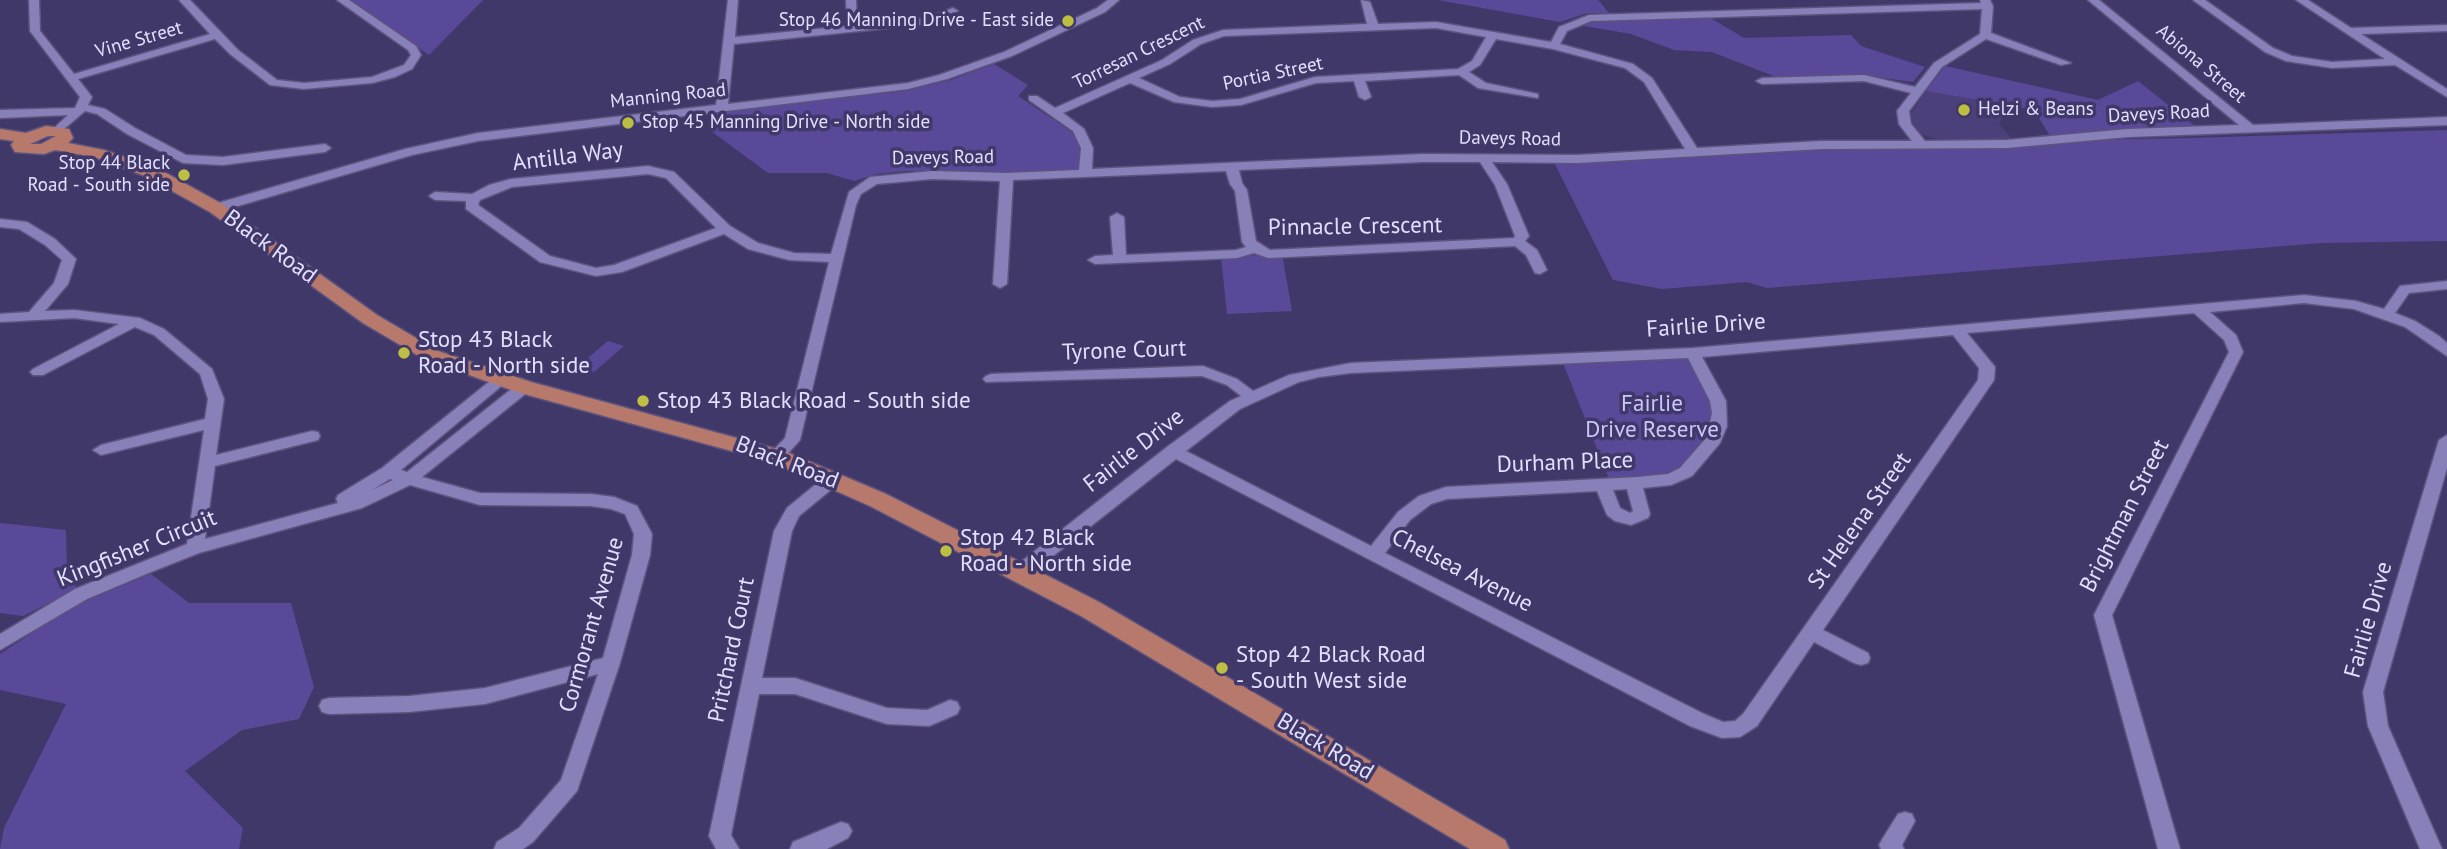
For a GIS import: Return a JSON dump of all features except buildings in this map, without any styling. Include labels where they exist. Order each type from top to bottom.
[{"type":"main road","points":[[0,134],[56,138]]},
{"type":"main road","name":"Black Road","points":[[56,138],[152,172],[216,208],[370,319],[431,355],[524,387],[710,435],[776,456],[833,479],[1090,609],[1495,849]]},
{"type":"street","points":[[34,0],[35,31],[86,97],[81,109],[56,138]]},
{"type":"street","points":[[184,0],[216,35],[274,83],[292,86],[372,80],[408,67],[416,55],[412,48],[342,0]]},
{"type":"street","points":[[722,108],[733,0]]},
{"type":"street","points":[[851,0],[852,29]]},
{"type":"street","name":"Manning Road","points":[[216,208],[409,152],[478,137],[871,92],[943,78],[1008,54],[1101,10],[1114,0]]},
{"type":"street","name":"Abiona Street","points":[[2093,0],[2252,130]]},
{"type":"street","points":[[2198,0],[2269,50],[2290,59],[2332,65],[2397,62]]},
{"type":"street","points":[[2301,0],[2447,94]]},
{"type":"street","points":[[1365,2],[1373,26]]},
{"type":"street","points":[[1554,46],[1563,29],[1589,18],[1987,3],[1985,35]]},
{"type":"street","points":[[729,41],[928,21],[953,11]]},
{"type":"street","name":"Torresan Crescent","points":[[1055,112],[1166,62],[1197,42],[1223,33],[1436,25],[1620,61],[1641,73],[1693,152]]},
{"type":"street","points":[[2412,29],[2447,40]]},
{"type":"street","points":[[2350,31],[2447,29]]},
{"type":"street","name":"Vine Street","points":[[71,78],[216,35]]},
{"type":"street","points":[[1493,35],[1476,63],[1461,72],[1482,86],[1534,96]]},
{"type":"street","points":[[1985,35],[2065,63]]},
{"type":"street","points":[[1922,144],[1905,124],[1902,116],[1917,91],[1938,65],[1985,35]]},
{"type":"street","name":"Portia Street","points":[[1131,79],[1178,100],[1212,104],[1241,102],[1315,80],[1461,72]]},
{"type":"street","points":[[1359,78],[1365,97]]},
{"type":"street","points":[[1762,81],[1864,78],[1917,91]]},
{"type":"street","points":[[1033,98],[1078,129],[1083,136],[1087,148],[1085,173]]},
{"type":"street","points":[[0,114],[81,109],[101,111],[131,131],[183,159],[223,161],[325,148]]},
{"type":"street","name":"Daveys Road","points":[[776,456],[792,440],[836,258],[855,192],[874,180],[932,175],[1007,177],[1238,164],[1485,158],[1577,159],[1821,145],[2007,144],[2127,134],[2447,121]]},
{"type":"street","points":[[1485,158],[1488,167],[1501,184],[1522,236],[1518,242],[1532,253],[1540,270]]},
{"type":"street","points":[[1499,158],[1501,184]]},
{"type":"street","name":"Pinnacle Crescent","points":[[1238,164],[1236,184],[1241,190],[1249,242],[1268,254],[1518,242]]},
{"type":"street","name":"Antilla Way","points":[[474,198],[493,188],[511,183],[648,170],[670,174],[725,229],[753,246],[794,257],[836,258]]},
{"type":"street","points":[[1000,284],[1007,177]]},
{"type":"street","points":[[435,196],[474,198],[471,206],[545,259],[596,272],[617,269],[725,229]]},
{"type":"street","points":[[1117,217],[1119,259]]},
{"type":"street","points":[[0,223],[22,225],[50,242],[69,259],[61,284],[34,315]]},
{"type":"street","points":[[1095,260],[1237,254],[1255,248]]},
{"type":"street","points":[[2387,315],[2406,289],[2447,285]]},
{"type":"street","name":"Fairlie Drive","points":[[1018,574],[1235,405],[1294,378],[1351,368],[1693,353],[2304,299],[2356,305],[2387,315],[2410,324],[2447,351]]},
{"type":"street","name":"Brightman Street","points":[[2169,849],[2103,615],[2236,352],[2231,338],[2197,308]]},
{"type":"street","points":[[0,318],[74,314],[135,321],[159,332],[207,372],[216,399],[195,548]]},
{"type":"street","points":[[38,372],[135,321]]},
{"type":"street","name":"St Helena Street","points":[[1730,730],[1740,729],[1750,720],[1986,380],[1987,367],[1957,330]]},
{"type":"street","name":"Durham Place","points":[[1374,554],[1404,516],[1425,500],[1446,493],[1633,483],[1671,479],[1686,472],[1714,439],[1719,426],[1717,401],[1693,353]]},
{"type":"street","name":"Tyrone Court","points":[[991,379],[1203,371],[1232,382],[1252,397]]},
{"type":"street","name":"Kingfisher Circuit","points":[[300,519],[349,497],[388,472],[500,380]]},
{"type":"street","name":"Kingfisher Circuit","points":[[0,643],[81,594],[195,548],[356,504],[410,479],[524,387]]},
{"type":"street","points":[[101,450],[212,423]]},
{"type":"street","points":[[206,463],[312,436]]},
{"type":"street","name":"Fairlie Drive","points":[[2431,849],[2378,726],[2373,692],[2447,440]]},
{"type":"street","name":"Chelsea Avenue","points":[[1174,451],[1697,720],[1730,730]]},
{"type":"street","name":"Cormorant Avenue","points":[[388,472],[480,499],[614,502],[631,510],[643,534],[641,555],[611,663],[570,785],[526,835],[505,849]]},
{"type":"street","name":"Pritchard Court","points":[[728,849],[720,836],[783,531],[793,512],[833,479]]},
{"type":"street","points":[[1603,485],[1614,511],[1621,517],[1631,519],[1642,514],[1633,483]]},
{"type":"street","points":[[1810,632],[1861,658]]},
{"type":"street","points":[[329,706],[409,704],[485,696],[611,663]]},
{"type":"street","points":[[751,686],[795,687],[887,716],[929,718],[950,708]]},
{"type":"street","points":[[1893,849],[1891,845],[1905,821]]},
{"type":"street","points":[[802,849],[841,831]]},
{"type":"shaded area","points":[[1926,91],[2008,105],[1999,124],[2012,139],[1945,141],[1923,135],[1912,123],[1911,114]]},
{"type":"green space","points":[[349,0],[483,0],[429,55]]},
{"type":"green space","points":[[1438,0],[1598,0],[1609,13],[1587,13],[1560,22]]},
{"type":"green space","points":[[1707,16],[1744,38],[1851,35],[1861,46],[1925,67],[1913,82],[1863,75],[1776,77],[1712,52],[1674,50],[1631,34],[1579,25],[1594,20]]},
{"type":"green space","points":[[994,64],[1028,85],[1018,96],[1075,134],[1079,147],[1079,169],[1001,173],[906,171],[876,174],[854,181],[827,173],[768,173],[711,131],[711,112],[905,91],[951,80]]},
{"type":"green space","points":[[1945,66],[2098,100],[2138,81],[2195,126],[2050,136],[2034,110],[1926,91]]},
{"type":"green space","points":[[2447,130],[2447,241],[2321,243],[1767,288],[1747,282],[1662,289],[1613,280],[1554,162],[1814,145]]},
{"type":"green space","points":[[1282,254],[1292,311],[1227,314],[1221,257]]},
{"type":"green space","points":[[608,341],[624,346],[594,372],[577,367]]},
{"type":"green space","name":"Fairlie Drive Reserve","points":[[1693,353],[1719,426],[1686,472],[1611,484],[1561,358]]},
{"type":"green space","points":[[0,523],[66,530],[67,576],[78,589],[23,616],[0,613]]},
{"type":"green space","points":[[151,574],[189,603],[291,603],[314,687],[299,719],[242,730],[185,771],[243,828],[239,849],[0,849],[4,828],[66,704],[0,690],[0,654],[71,607]]},
{"type":"place","name":"Stop 46 Manning Drive - East side","points":[[1068,21]]},
{"type":"place","name":"Helzi & Beans","points":[[1964,110]]},
{"type":"place","name":"Stop 45 Manning Drive - North side","points":[[628,123]]},
{"type":"place","name":"Stop 44 Black Road - South side","points":[[184,175]]},
{"type":"place","name":"Stop 43 Black Road - North side","points":[[404,353]]},
{"type":"place","name":"Stop 43 Black Road - South side","points":[[643,401]]},
{"type":"place","name":"Stop 42 Black Road - North side","points":[[946,551]]},
{"type":"place","name":"Stop 42 Black Road - South West side","points":[[1222,668]]}]
